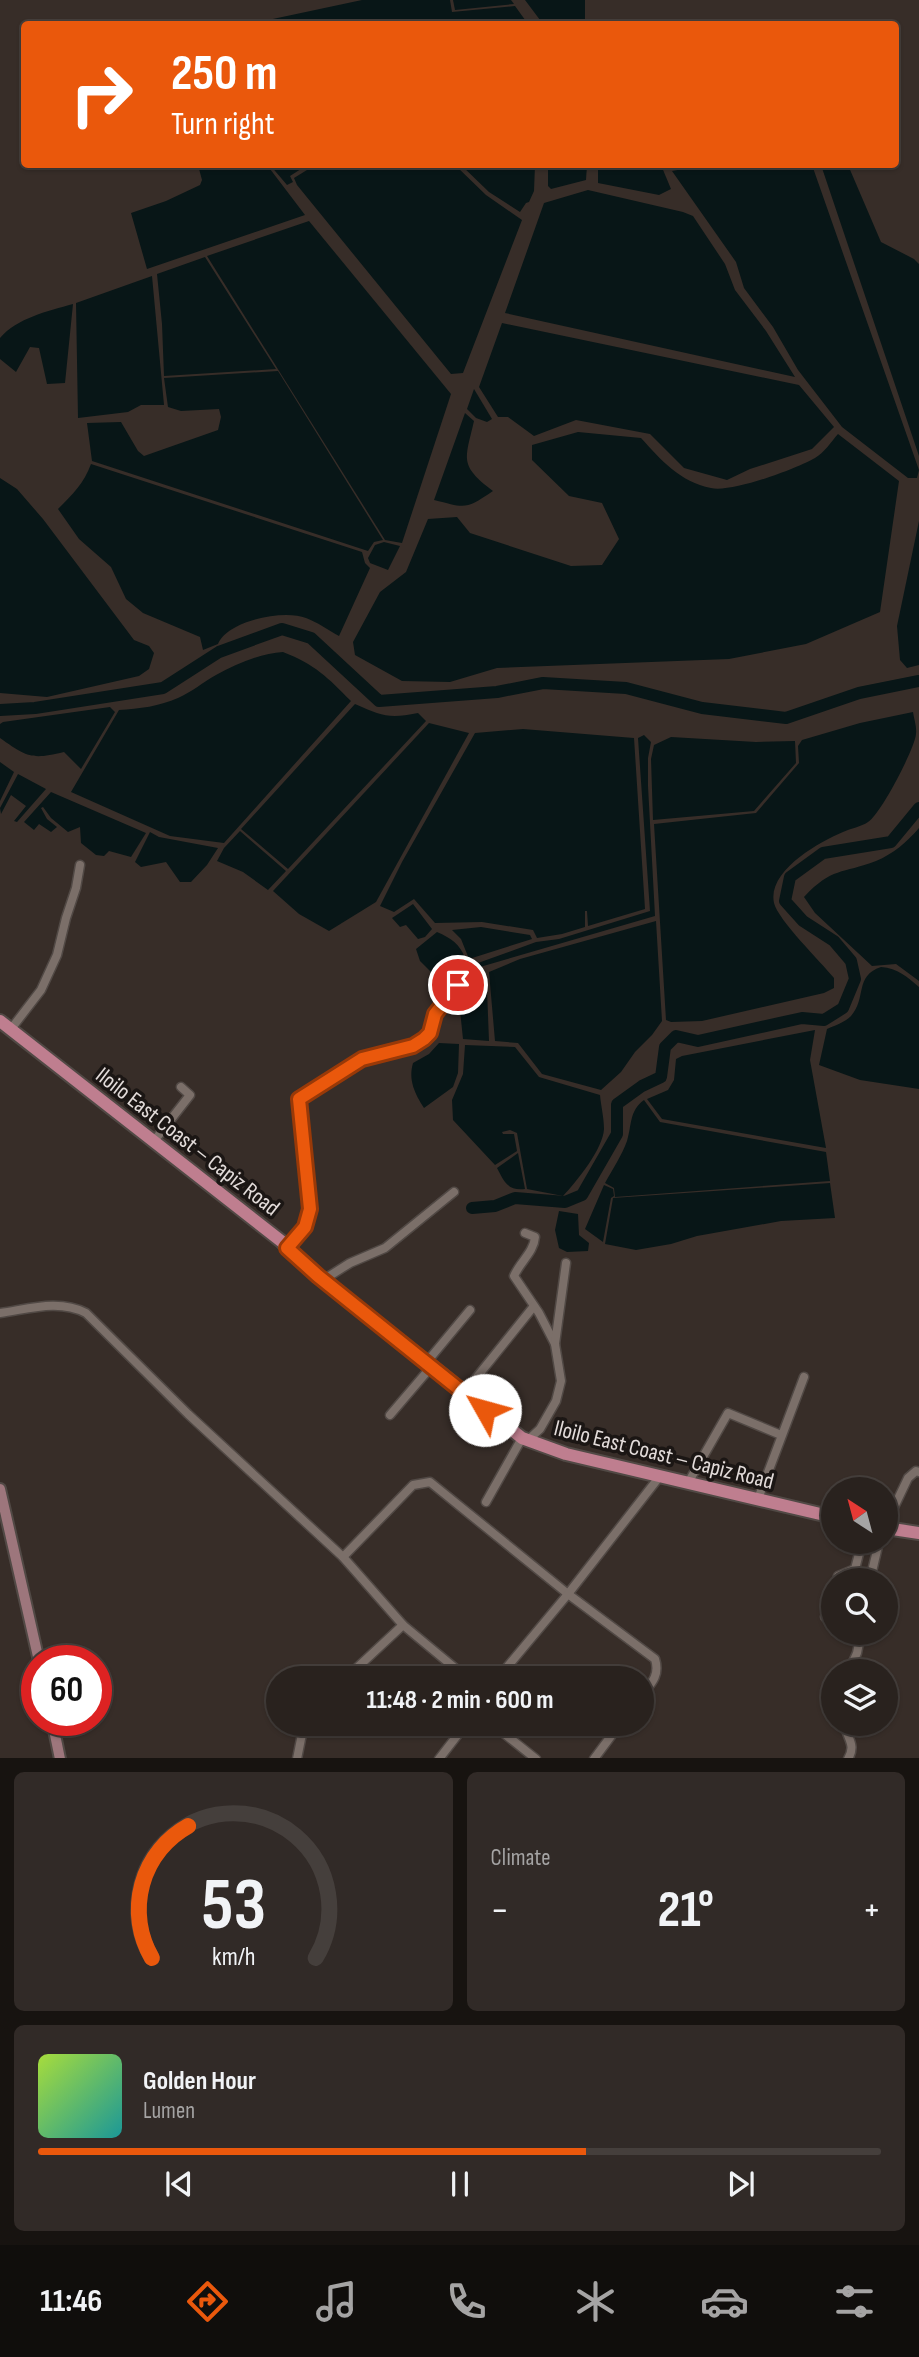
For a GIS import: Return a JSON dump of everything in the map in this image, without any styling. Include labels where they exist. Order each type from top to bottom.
[{"type":"main road","name":"Iloilo East Coast – Capiz Road","points":[[5,1025],[525,1439],[566,1454],[821,1514]]},
{"type":"main road","points":[[0,1489],[35,1645]]},
{"type":"main road","points":[[898,1529],[919,1533]]},
{"type":"main road","points":[[55,1736],[60,1758]]},
{"type":"street","points":[[5,1025],[41,990],[57,955],[80,865]]},
{"type":"street","points":[[287,1248],[305,1227],[310,1209],[299,1099],[362,1059],[413,1046],[424,1039],[430,1033],[435,1014],[458,985]]},
{"type":"street","points":[[154,1141],[190,1095],[181,1087]]},
{"type":"street","points":[[323,1280],[350,1263],[385,1248],[454,1192]]},
{"type":"street","points":[[524,1233],[535,1237],[535,1243],[514,1276],[555,1344]]},
{"type":"street","points":[[486,1502],[525,1439],[540,1429],[556,1401],[561,1381],[555,1344],[566,1264]]},
{"type":"street","points":[[0,1313],[57,1305],[73,1306],[86,1313],[188,1414],[343,1557],[403,1625],[453,1666]]},
{"type":"street","points":[[464,1393],[534,1306]]},
{"type":"street","points":[[390,1415],[470,1310]]},
{"type":"street","points":[[758,1499],[804,1377]]},
{"type":"street","points":[[688,1483],[727,1413],[781,1435]]},
{"type":"street","points":[[898,1500],[908,1478],[916,1471],[919,1472]]},
{"type":"street","points":[[508,1666],[660,1476]]},
{"type":"street","points":[[343,1557],[413,1485],[430,1482],[568,1594],[655,1659],[658,1669],[654,1680]]},
{"type":"street","points":[[359,1666],[403,1625]]},
{"type":"street","points":[[297,1758],[302,1736]]},
{"type":"street","points":[[440,1758],[457,1736]]},
{"type":"street","points":[[507,1736],[535,1758]]},
{"type":"street","points":[[595,1758],[611,1736]]},
{"type":"street","points":[[848,1736],[853,1744],[849,1758]]},
{"type":"shaded area","points":[[362,0],[450,0],[452,12],[515,6],[526,21],[263,21]]},
{"type":"shaded area","points":[[453,0],[511,0],[514,4],[455,10]]},
{"type":"shaded area","points":[[525,0],[585,0],[585,21],[541,21]]},
{"type":"shaded area","points":[[199,168],[269,168],[305,215],[147,269],[131,213],[166,201],[200,185],[202,180]]},
{"type":"shaded area","points":[[273,168],[302,168],[290,176],[293,182],[287,185]]},
{"type":"shaded area","points":[[458,168],[486,195],[522,220],[463,373],[451,374],[297,185],[294,178],[307,170]]},
{"type":"shaded area","points":[[464,168],[535,168],[534,191],[520,212],[489,192]]},
{"type":"shaded area","points":[[548,168],[587,168],[586,180],[551,189],[548,186]]},
{"type":"shaded area","points":[[598,168],[662,168],[671,189],[659,195],[598,183]]},
{"type":"shaded area","points":[[689,168],[813,168],[919,470],[917,478],[908,478],[842,427],[798,370],[773,327],[744,288],[736,262],[672,171]]},
{"type":"shaded area","points":[[822,168],[849,168],[881,242],[919,264],[919,456]]},
{"type":"shaded area","points":[[588,190],[693,216],[725,264],[735,290],[766,331],[795,377],[505,313],[544,203]]},
{"type":"shaded area","points":[[309,221],[451,394],[402,543],[385,540],[207,256]]},
{"type":"shaded area","points":[[205,257],[276,369],[164,376],[157,274]]},
{"type":"shaded area","points":[[152,276],[164,405],[141,405],[128,412],[78,418],[76,303]]},
{"type":"shaded area","points":[[73,304],[65,383],[47,384],[39,348],[30,347],[16,372],[0,359],[0,338],[7,331],[34,316]]},
{"type":"shaded area","points":[[502,323],[799,385],[834,427],[812,449],[750,469],[727,480],[684,468],[650,434],[576,420],[534,436],[508,417],[498,417],[479,387]]},
{"type":"shaded area","points":[[278,371],[383,540],[374,542],[368,551],[92,461],[87,423],[121,422],[138,451],[144,456],[218,430],[221,417],[219,409],[181,411],[168,407],[164,378]]},
{"type":"shaded area","points":[[474,389],[492,419],[487,422],[476,418],[467,409]]},
{"type":"shaded area","points":[[465,413],[474,421],[467,461],[474,475],[493,491],[476,502],[459,506],[434,500]]},
{"type":"shaded area","points":[[578,432],[641,438],[664,462],[690,481],[720,489],[763,479],[806,463],[821,453],[838,434],[899,481],[880,612],[806,644],[729,659],[497,668],[450,682],[402,681],[355,655],[353,642],[380,592],[406,572],[428,519],[457,517],[470,533],[571,566],[602,565],[619,539],[602,503],[569,496],[532,460],[532,445]]},
{"type":"shaded area","points":[[91,464],[362,552],[365,563],[370,568],[339,636],[306,618],[270,616],[232,629],[218,644],[203,650],[200,637],[143,613],[126,599],[111,567],[79,539],[58,509],[81,483]]},
{"type":"shaded area","points":[[0,478],[17,489],[43,519],[134,640],[149,646],[154,653],[149,669],[139,676],[47,697],[0,693]]},
{"type":"shaded area","points":[[919,521],[919,665],[907,668],[900,660],[897,626]]},
{"type":"shaded area","points":[[384,542],[400,546],[388,570],[370,563],[368,558],[375,545]]},
{"type":"shaded area","points":[[283,652],[320,672],[351,701],[224,843],[170,836],[71,792],[119,710],[149,707],[171,701],[240,663],[266,654]]},
{"type":"shaded area","points":[[355,704],[386,715],[418,713],[426,721],[288,869],[241,829]]},
{"type":"shaded area","points":[[110,707],[115,712],[81,769],[64,752],[44,756],[30,755],[0,738],[0,724],[3,722]]},
{"type":"shaded area","points":[[913,712],[916,734],[910,753],[881,807],[865,824],[821,843],[797,859],[778,880],[774,891],[777,910],[791,930],[834,978],[834,988],[824,993],[702,1021],[666,1020],[654,824],[756,813],[799,763],[798,746],[802,740],[860,723]]},
{"type":"shaded area","points":[[429,723],[469,733],[376,902],[329,931],[299,914],[273,891]]},
{"type":"shaded area","points":[[523,729],[634,738],[645,909],[588,926],[585,911],[585,927],[537,938],[533,930],[482,922],[435,923],[414,899],[394,912],[380,906],[475,733]]},
{"type":"shaded area","points":[[644,735],[651,742],[648,786],[655,916],[480,967],[457,980],[442,996],[435,990],[463,964],[478,963],[536,942],[559,939],[650,911],[638,738]]},
{"type":"shaded area","points":[[671,737],[756,742],[795,741],[796,763],[754,811],[653,820],[651,759],[654,745]]},
{"type":"shaded area","points":[[0,762],[14,772],[0,801]]},
{"type":"shaded area","points":[[18,774],[46,789],[17,822],[14,821],[26,806],[11,795],[1,814],[0,808]]},
{"type":"shaded area","points":[[51,792],[146,833],[131,857],[109,851],[104,856],[96,855],[81,843],[80,827],[68,832],[51,818],[43,807],[41,808],[47,819],[57,827],[51,832],[39,824],[34,830],[24,822]]},
{"type":"shaded area","points":[[919,828],[919,981],[896,964],[872,966],[815,913],[804,897],[830,876],[888,855],[905,843]]},
{"type":"shaded area","points":[[240,831],[286,871],[268,890],[243,872],[217,861],[224,848]]},
{"type":"shaded area","points":[[150,832],[159,837],[218,848],[191,882],[180,882],[166,862],[141,867],[135,862]]},
{"type":"shaded area","points":[[413,904],[432,929],[425,937],[418,939],[406,925],[400,927],[392,918]]},
{"type":"shaded area","points":[[656,921],[662,1021],[621,1072],[601,1090],[542,1074],[518,1043],[495,1041],[489,972],[520,959]]},
{"type":"shaded area","points":[[481,927],[530,935],[532,939],[469,959],[461,939],[452,930]]},
{"type":"shaded area","points":[[437,932],[454,942],[465,958],[438,979],[420,961],[416,949]]},
{"type":"shaded area","points":[[881,967],[897,971],[919,987],[919,1089],[860,1080],[819,1065],[827,1029],[851,1016],[859,1002],[867,976]]},
{"type":"shaded area","points":[[484,974],[489,1041],[463,1039],[460,1010],[454,996],[467,981]]},
{"type":"shaded area","points":[[815,1030],[810,1060],[826,1148],[662,1119],[647,1099],[668,1090],[674,1080],[676,1059],[682,1056]]},
{"type":"shaded area","points":[[439,1043],[459,1044],[458,1073],[453,1087],[424,1108],[413,1087],[413,1063],[429,1054]]},
{"type":"shaded area","points":[[465,1045],[515,1047],[539,1077],[600,1095],[603,1137],[588,1164],[563,1196],[527,1189],[517,1133],[510,1130],[502,1132],[514,1134],[517,1151],[495,1165],[453,1120],[452,1100],[463,1074]]},
{"type":"shaded area","points":[[644,1100],[660,1122],[826,1152],[830,1181],[615,1197],[614,1188],[605,1183],[625,1146],[633,1114]]},
{"type":"shaded area","points":[[518,1153],[525,1189],[510,1187],[497,1168]]},
{"type":"shaded area","points":[[830,1183],[835,1218],[781,1221],[636,1250],[605,1244],[613,1198]]},
{"type":"shaded area","points":[[604,1185],[613,1189],[614,1196],[611,1198],[603,1242],[585,1229]]},
{"type":"shaded area","points":[[559,1211],[578,1214],[579,1235],[589,1243],[588,1251],[567,1252],[559,1248],[555,1230]]},
{"type":"waterway","points":[[0,710],[35,708],[163,688],[219,652],[282,629],[311,638],[379,701],[497,692],[543,683],[626,688],[702,708],[786,718],[859,693],[919,681]]},
{"type":"waterway","points":[[472,1208],[495,1206],[515,1198],[565,1202],[582,1195],[617,1134],[617,1104],[642,1086],[661,1077],[665,1047],[676,1036],[698,1041],[802,1018],[824,1020],[843,1008],[855,979],[851,961],[834,941],[803,921],[785,901],[790,877],[823,853],[891,842],[919,808]]},
{"type":"route","points":[[458,985],[435,1014],[430,1033],[424,1039],[413,1046],[362,1059],[299,1099],[310,1209],[305,1227],[287,1248],[485,1410]]}]
